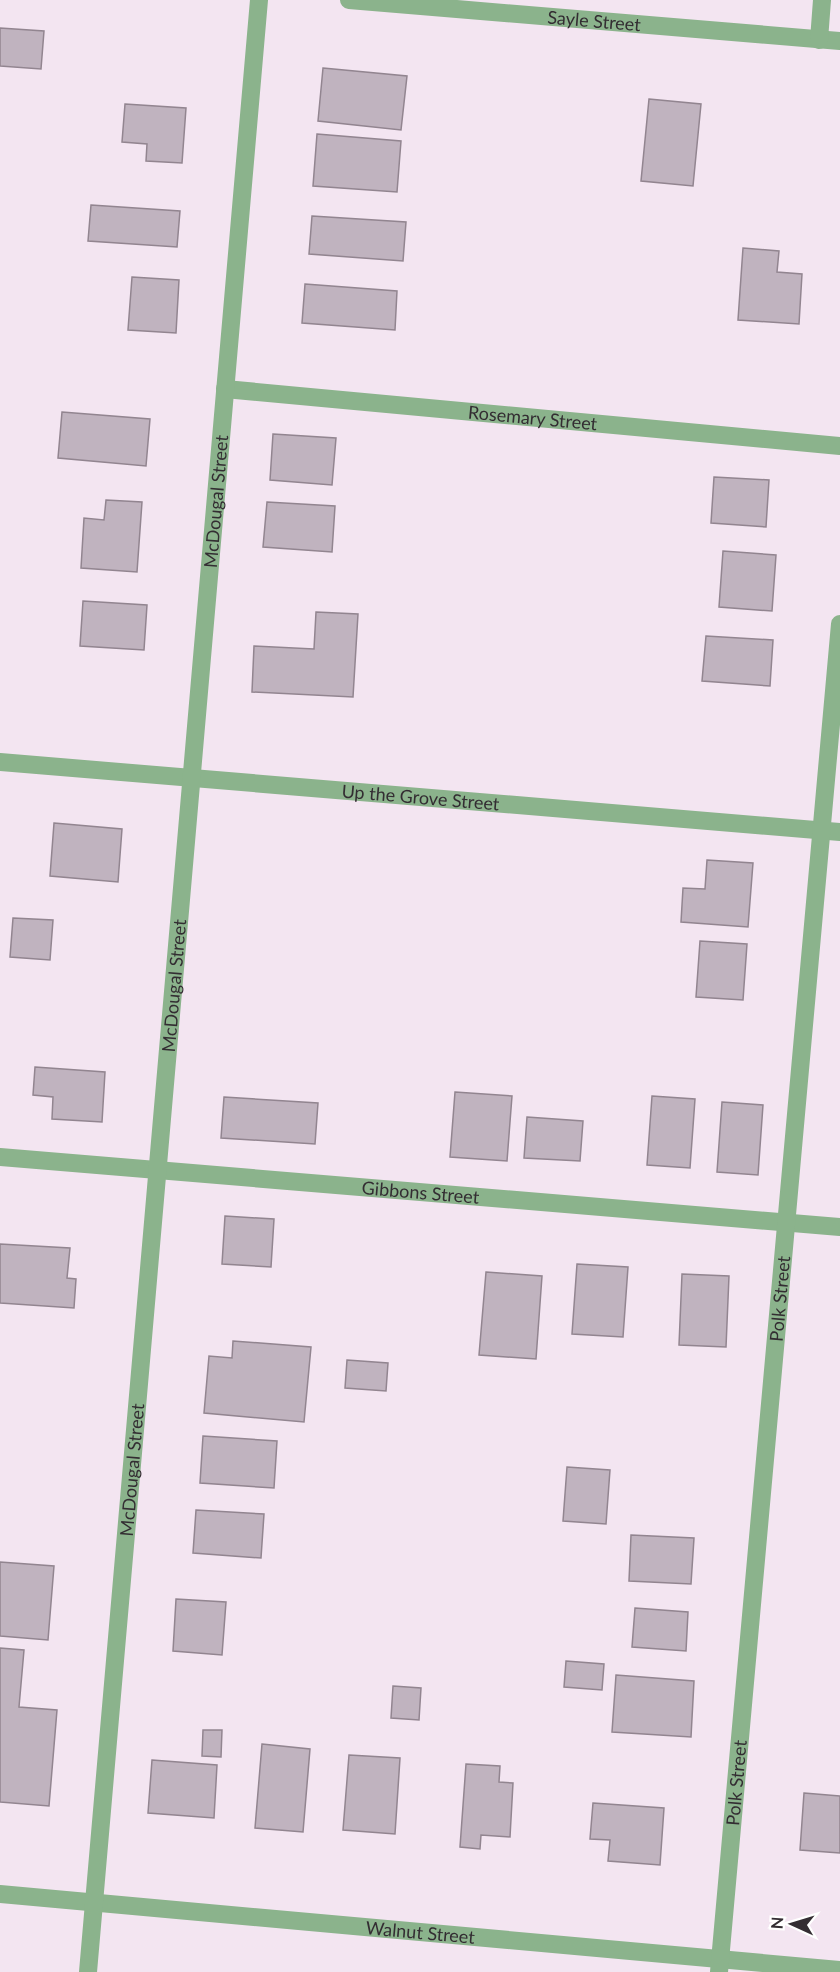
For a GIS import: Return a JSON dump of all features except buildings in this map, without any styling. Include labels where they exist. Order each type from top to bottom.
[{"type":"street","name":"McDougal Street","points":[[88,1972],[259,0]]},
{"type":"street","name":"Sayle Street","points":[[349,0],[840,41]]},
{"type":"street","points":[[819,40],[822,0]]},
{"type":"street","name":"Rosemary Street","points":[[225,389],[840,446]]},
{"type":"street","name":"Polk Street","points":[[720,1966],[786,1222],[831,831],[840,624]]},
{"type":"street","name":"Up the Grove Street","points":[[0,762],[831,831]]},
{"type":"street","name":"Gibbons Street","points":[[0,1156],[840,1227]]},
{"type":"street","name":"Walnut Street","points":[[0,1894],[720,1966],[840,1970]]}]
